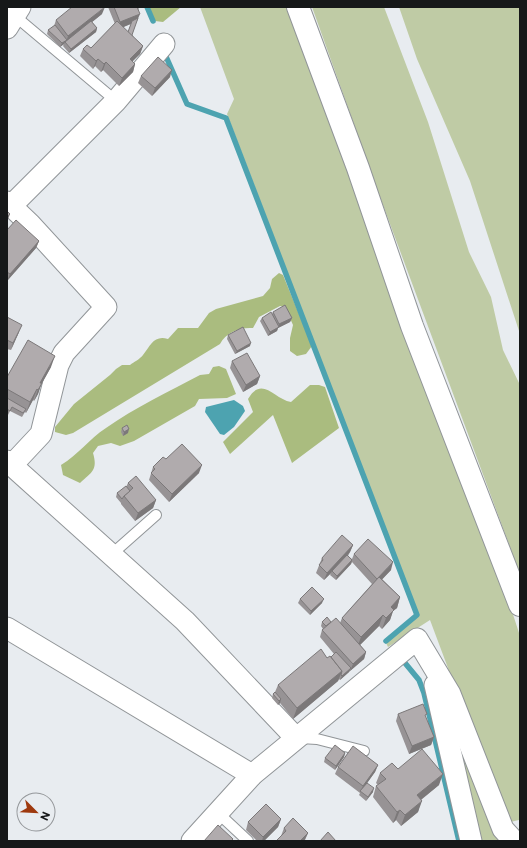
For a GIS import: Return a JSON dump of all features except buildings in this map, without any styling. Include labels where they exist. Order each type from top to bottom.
[{"type":"street","points":[[298,7],[358,168],[412,326],[520,605]]},
{"type":"street","points":[[164,44],[116,101],[9,204],[106,307],[64,353],[58,365],[41,434],[9,464],[112,554],[185,621],[296,738]]},
{"type":"street","points":[[7,628],[252,775]]},
{"type":"street","points":[[192,841],[252,775],[416,639],[430,659],[450,694],[503,829],[514,841]]},
{"type":"street","points":[[430,659],[471,841]]},
{"type":"lane","points":[[14,17],[116,101]]},
{"type":"lane","points":[[112,554],[156,515]]},
{"type":"lane","points":[[296,738],[317,739],[364,750]]},
{"type":"lane","points":[[218,813],[248,841]]},
{"type":"green space","points":[[149,7],[181,7],[163,22],[155,21]]},
{"type":"green space","points":[[200,7],[287,7],[507,596],[520,636],[520,826],[519,820],[506,823],[430,620],[388,647],[386,643],[418,615],[227,114],[234,99]]},
{"type":"green space","points":[[312,7],[384,7],[428,122],[469,252],[491,297],[503,350],[520,385],[520,574],[380,197]]},
{"type":"green space","points":[[399,7],[520,7],[520,334],[470,181],[417,59]]},
{"type":"green space","points":[[279,273],[283,275],[312,346],[306,354],[297,356],[290,351],[290,338],[293,325],[285,307],[280,306],[259,317],[253,328],[238,329],[230,333],[220,344],[73,433],[66,435],[55,432],[55,427],[74,404],[116,369],[122,365],[130,365],[139,359],[153,342],[159,338],[168,339],[178,328],[198,328],[209,313],[216,309],[263,296],[270,288],[272,279]]},
{"type":"green space","points":[[219,366],[226,369],[236,394],[227,398],[199,399],[195,406],[134,441],[120,446],[111,443],[98,446],[93,453],[95,463],[93,470],[80,483],[63,475],[61,465],[73,457],[106,428],[152,400],[200,375],[209,374],[213,367]]},
{"type":"green space","points":[[310,385],[325,387],[339,428],[292,463],[273,415],[230,454],[223,442],[253,412],[248,399],[253,392],[258,389],[268,390],[291,402]]},
{"type":"green space","points":[[445,697],[501,841],[478,841]]},
{"type":"water","points":[[234,400],[243,406],[245,411],[234,427],[224,435],[220,434],[205,412],[206,407]]},
{"type":"waterway","points":[[147,7],[153,21]]},
{"type":"waterway","points":[[164,52],[187,104],[226,118],[417,615],[386,641]]},
{"type":"waterway","points":[[405,663],[419,680],[424,693],[459,841]]}]
